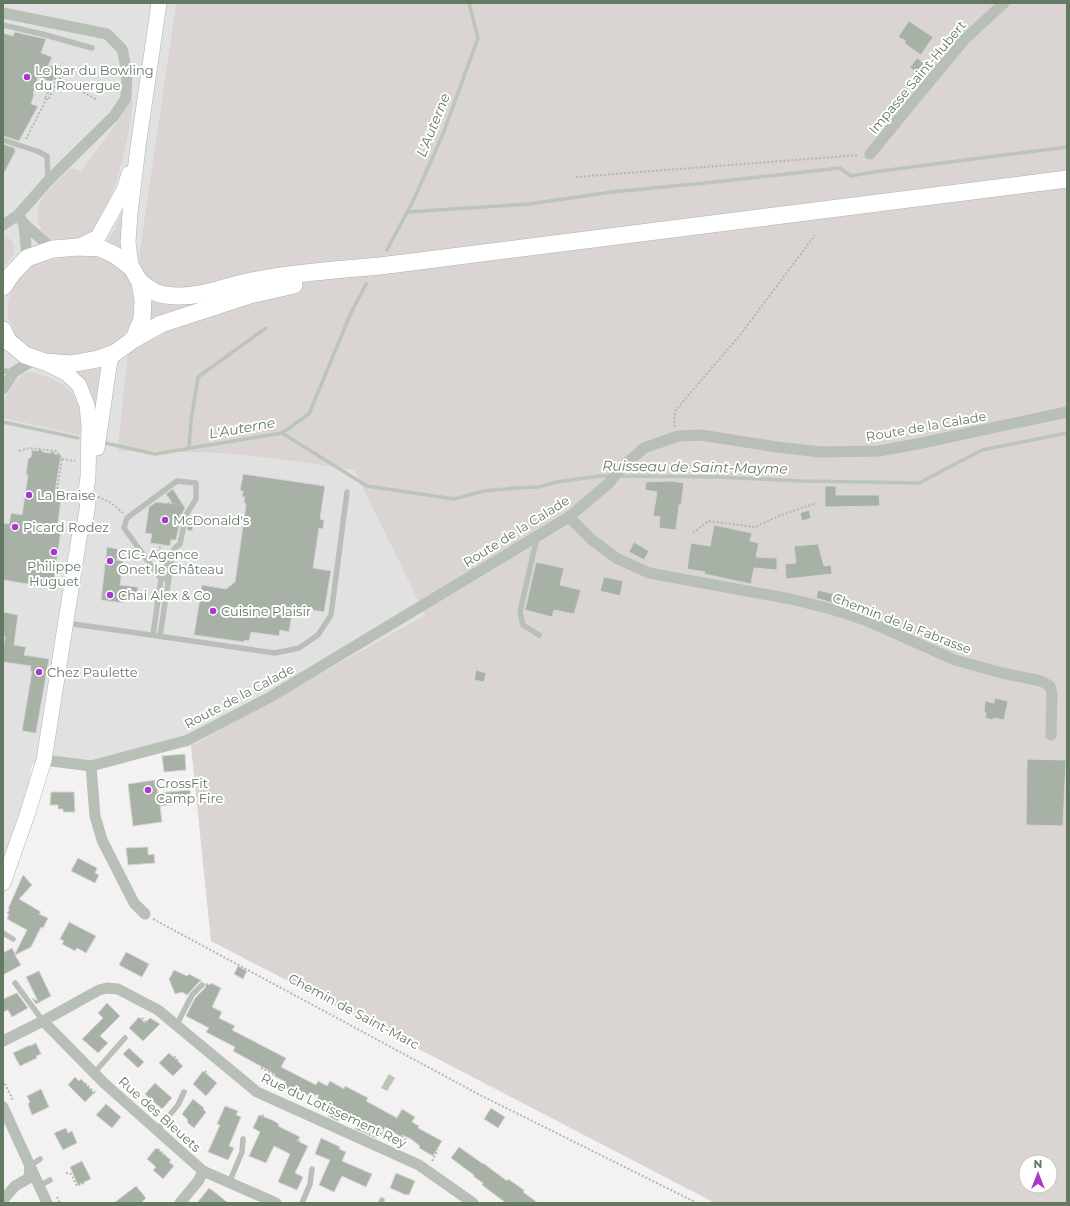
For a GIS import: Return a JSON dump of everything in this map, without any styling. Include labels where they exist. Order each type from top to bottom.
[{"type":"main road","points":[[131,267],[128,242],[138,146],[159,3]]},
{"type":"main road","points":[[78,247],[98,238],[124,190],[138,146]]},
{"type":"main road","points":[[140,282],[156,294],[176,296],[199,295],[246,282],[311,272],[380,266],[1067,179]]},
{"type":"main road","points":[[3,287],[11,275],[27,258],[53,249],[78,247],[100,248],[115,255],[131,267],[140,282],[143,300],[142,319],[134,339]]},
{"type":"main road","points":[[40,361],[71,364],[98,359],[114,353],[134,339],[161,324],[250,295],[380,266]]},
{"type":"main road","points":[[8,339],[25,355],[66,373],[79,385],[87,405],[89,426],[88,477]]},
{"type":"main road","points":[[3,883],[27,815],[44,760],[80,532],[77,527],[80,504],[97,448],[110,360],[114,353]]},
{"type":"main road","points":[[3,855],[27,815]]},
{"type":"street","name":"Impasse Saint-Hubert","points":[[870,154],[964,40],[1004,3]]},
{"type":"street","points":[[3,13],[107,34],[122,50],[127,72],[126,98],[114,116],[48,181],[21,219],[3,226]]},
{"type":"street","points":[[21,219],[53,249]]},
{"type":"street","points":[[21,219],[27,258]]},
{"type":"street","points":[[3,389],[9,372],[8,339]]},
{"type":"street","points":[[9,372],[40,361]]},
{"type":"street","name":"Route de la Calade","points":[[44,760],[91,766],[188,740],[272,696],[537,537],[569,517],[609,483],[621,468],[644,448],[678,436],[701,435],[777,447],[821,452],[879,451],[1067,412]]},
{"type":"street","name":"Chemin de la Fabrasse","points":[[569,517],[591,539],[616,558],[649,573],[791,599],[831,609],[865,620],[955,660],[1002,673],[1041,681],[1050,686],[1052,694],[1051,734]]},
{"type":"street","points":[[91,766],[95,816],[102,840],[134,903],[145,914]]},
{"type":"street","name":"Rue du Lotissement Rey","points":[[44,1021],[99,990],[107,988],[118,989],[158,1010],[176,1026],[220,1059],[257,1092],[419,1165],[473,1203]]},
{"type":"street","points":[[3,1041],[44,1021]]},
{"type":"street","name":"Rue des Bleuets","points":[[44,1021],[94,1073],[203,1171],[276,1203]]},
{"type":"street","points":[[3,1108],[47,1203]]},
{"type":"street","points":[[3,1200],[16,1186],[29,1178],[30,1166]]},
{"type":"street","points":[[180,1203],[199,1180],[203,1171]]},
{"type":"lane","points":[[3,25],[92,48]]},
{"type":"lane","points":[[3,140],[47,156],[48,181]]},
{"type":"lane","points":[[153,635],[161,579],[124,528],[127,518],[177,481],[196,483],[196,499],[186,515],[180,544],[173,551],[160,636]]},
{"type":"lane","points":[[65,623],[275,653],[299,648],[318,635],[331,615],[347,492]]},
{"type":"lane","points":[[537,537],[520,612],[523,625],[539,635]]},
{"type":"lane","points":[[3,933],[13,939]]},
{"type":"lane","name":"Rue des Bleuets","points":[[15,983],[44,1021]]},
{"type":"lane","points":[[176,1026],[192,996],[202,985]]},
{"type":"lane","points":[[94,1073],[125,1038]]},
{"type":"lane","points":[[157,1130],[178,1105],[184,1092]]},
{"type":"lane","points":[[229,1183],[242,1152],[243,1139]]},
{"type":"lane","points":[[30,1166],[40,1159]]},
{"type":"lane","points":[[302,1203],[310,1184],[312,1169]]},
{"type":"lane","points":[[39,1186],[50,1180]]},
{"type":"path","points":[[42,64],[55,69],[59,78],[48,100],[45,98]]},
{"type":"path","points":[[22,146],[44,104],[45,98],[55,81],[55,69]]},
{"type":"path","points":[[59,78],[97,100]]},
{"type":"path","points":[[576,178],[870,154]]},
{"type":"path","points":[[678,436],[674,422],[675,411],[740,334],[815,236]]},
{"type":"path","points":[[19,451],[29,448],[56,451],[62,459],[57,490],[60,494],[100,497],[110,502],[127,518]]},
{"type":"path","points":[[62,459],[80,461]]},
{"type":"path","points":[[694,532],[708,521],[755,527],[779,516],[816,503]]},
{"type":"path","points":[[147,561],[159,553],[160,546]]},
{"type":"path","name":"Chemin de Saint-Marc","points":[[145,914],[480,1095],[697,1203]]},
{"type":"path","points":[[142,1018],[145,1022]]},
{"type":"path","points":[[174,1058],[178,1061]]},
{"type":"path","points":[[261,1068],[270,1071]]},
{"type":"path","points":[[205,1071],[208,1074]]},
{"type":"path","points":[[85,1085],[86,1084],[93,1091]]},
{"type":"path","points":[[341,1113],[343,1117]]},
{"type":"path","points":[[395,1132],[402,1135],[408,1141],[397,1136],[396,1138],[399,1143]]},
{"type":"path","points":[[158,1149],[165,1156]]},
{"type":"path","points":[[432,1161],[438,1150]]},
{"type":"path","points":[[66,1173],[71,1174],[77,1186],[84,1183]]},
{"type":"shaded area","points":[[3,3],[176,3],[140,248],[117,451],[220,453],[286,460],[354,470],[425,615],[191,746],[108,765],[32,764],[18,859],[3,897]]},
{"type":"shaded area","points":[[176,3],[1067,3],[1067,1203],[715,1203],[211,941],[191,746],[425,615],[354,470],[286,460],[220,453],[117,451],[131,326],[119,340],[108,348],[55,357],[26,347],[15,335],[8,317],[8,301],[13,286],[20,276],[31,266],[43,260],[89,255],[108,261],[121,268],[130,279],[135,293],[140,248]]},
{"type":"shaded area","points":[[131,100],[133,102],[122,160],[109,204],[100,222],[92,233],[87,235],[68,240],[52,239],[43,231],[38,220],[38,208],[40,202],[48,190],[71,168],[81,171],[119,120]]},
{"type":"shaded area","points":[[121,213],[124,214],[122,249],[107,241],[115,229]]},
{"type":"shaded area","points":[[3,236],[12,241],[15,250],[12,257],[3,267]]},
{"type":"shaded area","points":[[101,368],[96,407],[94,407],[74,373]]},
{"type":"shaded area","points":[[32,372],[57,381],[70,391],[79,407],[81,417],[80,435],[3,418],[3,402],[12,386],[23,374]]},
{"type":"shaded area","points":[[389,1074],[395,1078],[387,1091],[381,1088]]},
{"type":"building","points":[[909,21],[933,37],[921,55],[904,43],[906,41],[898,37]]},
{"type":"building","points":[[15,32],[46,39],[41,53],[52,57],[47,69],[61,65],[52,82],[38,77],[31,104],[38,106],[19,141],[3,136],[3,33],[13,36]]},
{"type":"building","points":[[917,58],[926,65],[918,75],[910,67]]},
{"type":"building","points":[[3,144],[15,148],[14,150],[16,150],[3,175]]},
{"type":"building","points":[[40,449],[43,452],[50,453],[53,451],[55,454],[61,455],[55,492],[62,493],[57,529],[61,530],[53,588],[3,580],[3,523],[9,524],[11,513],[22,515],[28,475],[26,474],[28,459],[31,457],[32,450],[38,451]]},
{"type":"building","points":[[243,474],[325,486],[320,519],[324,520],[323,529],[319,528],[313,568],[331,571],[324,612],[293,607],[289,632],[280,630],[279,636],[251,632],[249,641],[244,640],[244,642],[194,635],[202,585],[226,589],[235,582],[246,505],[244,502],[245,497],[242,497],[243,491],[240,491]]},
{"type":"building","points":[[672,481],[684,483],[681,505],[679,505],[676,530],[659,528],[660,517],[653,516],[657,492],[645,490],[646,482]]},
{"type":"building","points":[[825,486],[836,486],[836,495],[879,495],[880,506],[825,507]]},
{"type":"building","points":[[173,489],[185,508],[181,516],[180,514],[181,518],[176,540],[171,540],[170,546],[150,543],[152,534],[145,533],[149,507],[156,502],[173,504],[166,494]]},
{"type":"building","points":[[809,510],[811,518],[802,521],[800,513]]},
{"type":"building","points":[[189,519],[194,520],[192,531],[187,530]]},
{"type":"building","points":[[714,525],[752,533],[750,541],[759,543],[756,557],[777,558],[777,570],[754,568],[751,584],[687,569],[691,543],[710,546]]},
{"type":"building","points":[[634,542],[649,551],[644,560],[629,552]]},
{"type":"building","points":[[818,544],[824,566],[831,565],[832,574],[786,579],[785,564],[796,563],[794,546]]},
{"type":"building","points":[[107,547],[118,549],[117,560],[123,561],[120,585],[138,587],[136,598],[125,597],[124,603],[101,600]]},
{"type":"building","points":[[536,562],[564,568],[560,585],[581,590],[574,614],[554,610],[552,617],[525,610]]},
{"type":"building","points":[[604,577],[623,581],[620,596],[600,591]]},
{"type":"building","points":[[818,590],[849,598],[846,607],[816,598]]},
{"type":"building","points":[[3,612],[18,615],[14,645],[26,647],[24,655],[49,659],[36,733],[22,731],[32,671],[30,671],[31,666],[3,662],[5,636],[3,636]]},
{"type":"building","points":[[476,670],[486,673],[484,682],[474,680]]},
{"type":"building","points":[[995,698],[1008,701],[1004,720],[985,718],[985,701],[994,703]]},
{"type":"building","points":[[185,754],[186,770],[164,772],[162,756]]},
{"type":"building","points":[[1027,759],[1066,760],[1063,826],[1026,825]]},
{"type":"building","points":[[156,780],[158,793],[190,790],[191,803],[160,806],[162,822],[133,826],[128,784]]},
{"type":"building","points":[[51,792],[74,792],[75,812],[63,812],[63,809],[58,809],[58,805],[50,805]]},
{"type":"building","points":[[148,847],[148,855],[154,854],[155,863],[128,865],[126,848]]},
{"type":"building","points":[[78,858],[97,868],[95,873],[99,875],[95,883],[71,871]]},
{"type":"building","points":[[23,875],[32,885],[19,899],[41,912],[39,914],[48,918],[43,928],[41,927],[31,947],[15,955],[21,965],[3,975],[3,953],[12,948],[15,954],[27,930],[7,919],[9,914],[7,913],[10,909],[8,909]]},
{"type":"building","points":[[69,922],[96,936],[86,953],[77,948],[75,951],[62,944],[64,941],[60,939]]},
{"type":"building","points":[[126,952],[149,964],[142,977],[119,965]]},
{"type":"building","points":[[238,966],[247,971],[243,979],[234,974]]},
{"type":"building","points":[[174,970],[187,976],[189,974],[202,981],[199,982],[187,995],[182,992],[175,994],[169,979]]},
{"type":"building","points":[[39,971],[51,996],[36,1004],[32,998],[38,1001],[26,977]]},
{"type":"building","points":[[206,983],[210,985],[211,983],[221,988],[212,1007],[222,1012],[219,1018],[235,1026],[232,1030],[286,1058],[281,1067],[316,1085],[318,1081],[327,1086],[330,1081],[344,1089],[345,1086],[368,1098],[366,1101],[397,1118],[402,1109],[415,1117],[412,1122],[419,1126],[418,1128],[442,1141],[433,1156],[419,1148],[420,1146],[411,1139],[402,1135],[402,1137],[385,1127],[381,1136],[376,1138],[355,1129],[360,1120],[342,1111],[338,1121],[328,1116],[333,1108],[317,1099],[319,1095],[297,1095],[283,1087],[286,1082],[274,1076],[275,1074],[233,1051],[235,1047],[206,1032],[209,1028],[186,1016],[195,998],[205,988]]},
{"type":"building","points":[[17,993],[28,1008],[12,1017],[8,1010],[3,1012],[3,999]]},
{"type":"building","points":[[107,1003],[120,1016],[100,1036],[108,1043],[98,1053],[82,1039],[103,1018],[98,1013]]},
{"type":"building","points":[[139,1017],[145,1023],[150,1018],[160,1024],[143,1041],[129,1028]]},
{"type":"building","points":[[36,1043],[41,1054],[36,1056],[37,1058],[20,1066],[13,1053]]},
{"type":"building","points":[[129,1048],[144,1062],[138,1068],[123,1054]]},
{"type":"building","points":[[169,1053],[183,1066],[173,1076],[159,1063]]},
{"type":"building","points":[[203,1071],[217,1083],[206,1096],[193,1084]]},
{"type":"building","points":[[75,1077],[79,1081],[81,1079],[94,1093],[85,1102],[68,1085]]},
{"type":"building","points":[[155,1083],[172,1098],[162,1109],[145,1094]]},
{"type":"building","points":[[41,1089],[49,1107],[32,1115],[28,1104],[30,1102],[27,1096]]},
{"type":"building","points":[[193,1099],[204,1108],[203,1109],[206,1112],[194,1128],[187,1122],[188,1120],[182,1114]]},
{"type":"building","points":[[106,1104],[121,1117],[112,1128],[96,1115]]},
{"type":"building","points":[[225,1106],[238,1111],[236,1115],[241,1117],[229,1146],[234,1148],[228,1160],[208,1152],[220,1125],[217,1124]]},
{"type":"building","points":[[491,1108],[505,1117],[498,1128],[484,1119]]},
{"type":"building","points":[[259,1115],[272,1120],[279,1124],[278,1126],[300,1137],[297,1141],[308,1146],[295,1173],[303,1177],[297,1190],[278,1182],[290,1154],[274,1146],[266,1163],[249,1156],[260,1132],[253,1128]]},
{"type":"building","points":[[66,1128],[68,1133],[72,1131],[77,1143],[63,1150],[54,1133]]},
{"type":"building","points":[[321,1138],[340,1147],[339,1149],[346,1152],[342,1161],[372,1174],[366,1187],[342,1176],[334,1192],[319,1185],[330,1160],[315,1154]]},
{"type":"building","points":[[459,1147],[507,1181],[508,1179],[524,1190],[523,1192],[538,1203],[506,1203],[482,1185],[483,1183],[473,1176],[474,1175],[451,1158]]},
{"type":"building","points":[[156,1148],[171,1160],[169,1162],[174,1166],[163,1179],[153,1170],[156,1167],[147,1159]]},
{"type":"building","points":[[82,1161],[91,1179],[78,1185],[70,1167]]},
{"type":"building","points":[[396,1173],[415,1181],[409,1195],[390,1188]]},
{"type":"building","points":[[136,1186],[146,1198],[141,1203],[114,1203]]},
{"type":"building","points":[[209,1188],[217,1194],[228,1203],[197,1203]]},
{"type":"waterway","name":"L'Auterne","points":[[387,250],[414,199],[443,134],[478,38],[469,3]]},
{"type":"waterway","points":[[407,212],[529,204],[612,192],[840,168],[851,176],[1067,147]]},
{"type":"waterway","name":"Ruisseau de Saint-Mayme","points":[[105,443],[155,454],[282,433],[309,414],[350,315],[366,284]]},
{"type":"waterway","points":[[189,448],[191,421],[198,377],[266,328]]},
{"type":"waterway","name":"L'Auterne","points":[[3,422],[78,438]]},
{"type":"waterway","name":"Ruisseau de Saint-Mayme","points":[[282,433],[367,486],[454,499],[484,491],[539,487],[556,482],[611,476]]},
{"type":"waterway","name":"Ruisseau de Saint-Mayme","points":[[617,476],[718,477],[802,481],[919,483],[982,450],[1067,433]]},
{"type":"place","name":"Le bar du Bowling du Rouergue","points":[[27,77]]},
{"type":"place","name":"La Braise","points":[[29,495]]},
{"type":"place","name":"McDonald's","points":[[165,520]]},
{"type":"place","name":"Picard Rodez","points":[[15,527]]},
{"type":"place","name":"Philippe Huguet","points":[[54,552]]},
{"type":"place","name":"CIC- Agence Onet le Château","points":[[110,561]]},
{"type":"place","name":"Chai Alex & Co","points":[[110,595]]},
{"type":"place","name":"Cuisine Plaisir","points":[[213,611]]},
{"type":"place","name":"Chez Paulette","points":[[39,672]]},
{"type":"place","name":"CrossFit Camp Fire","points":[[148,790]]}]
